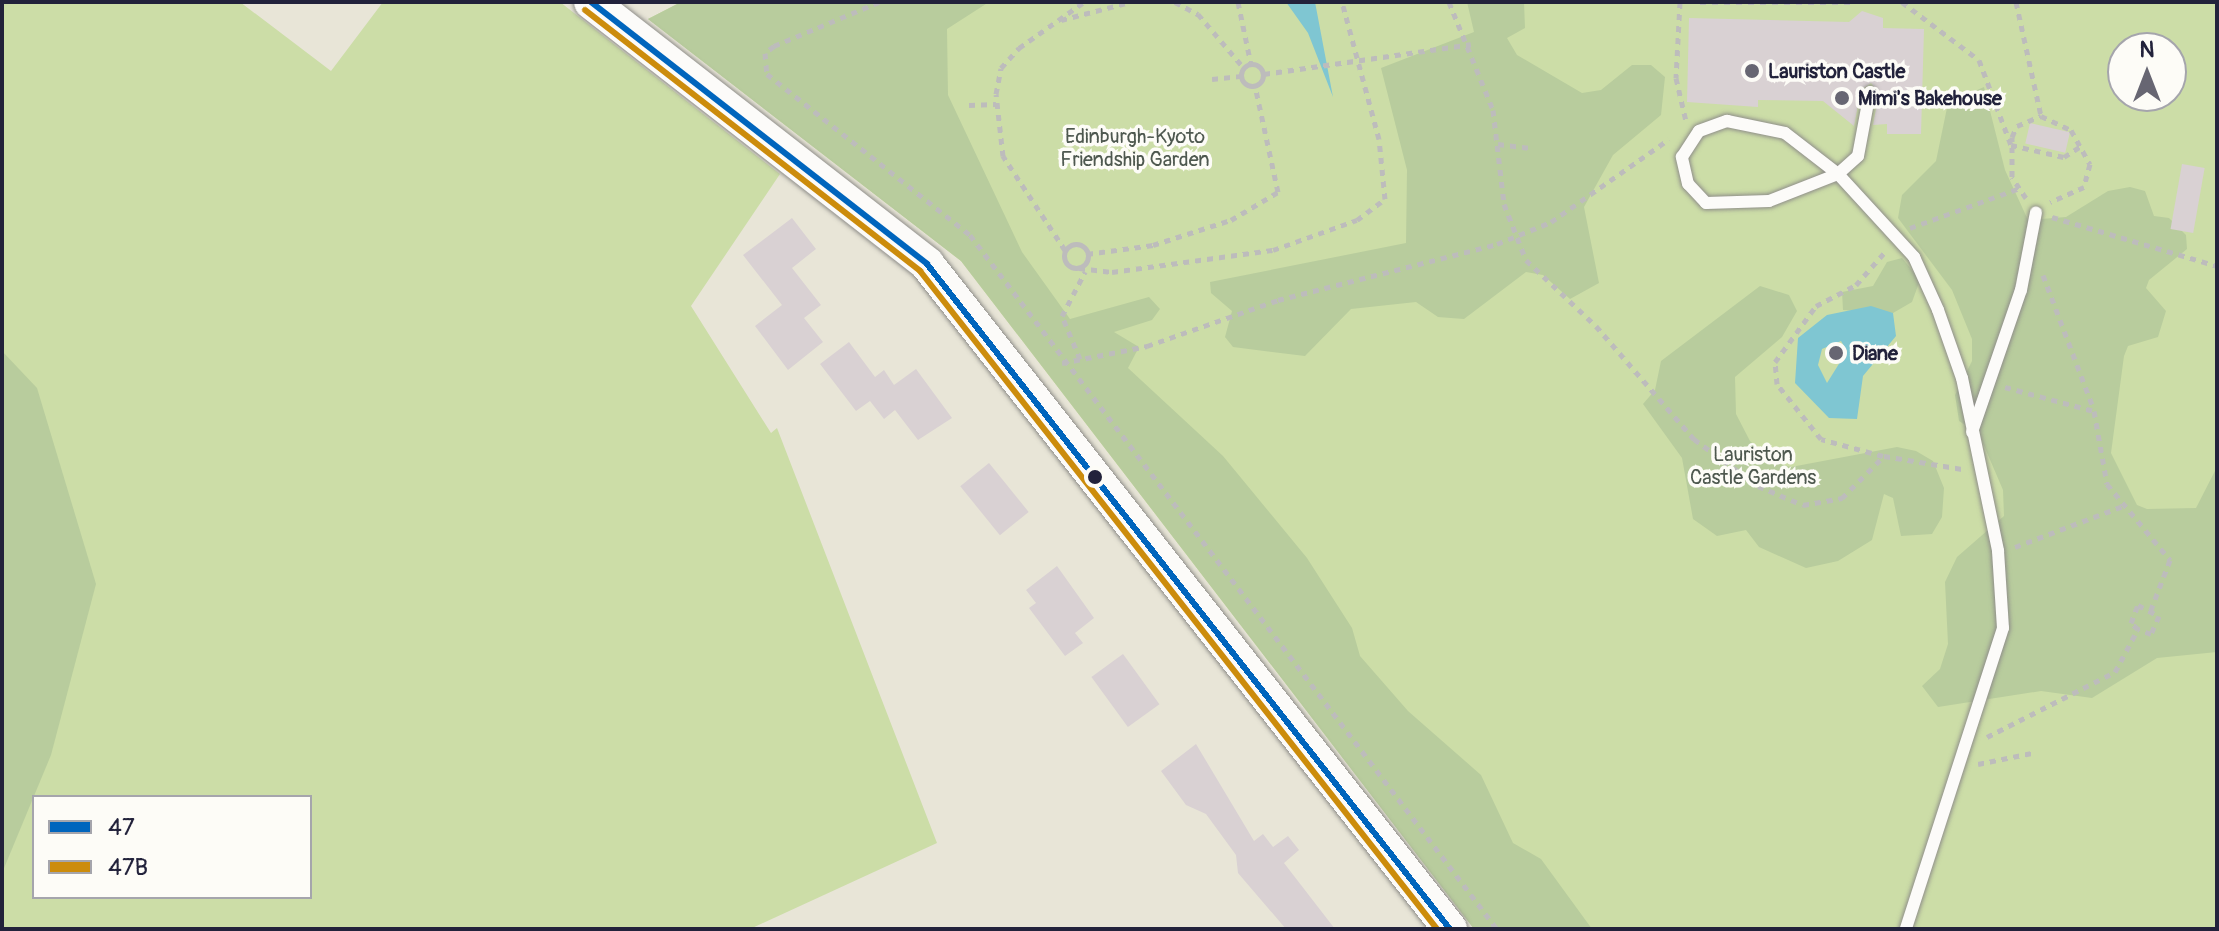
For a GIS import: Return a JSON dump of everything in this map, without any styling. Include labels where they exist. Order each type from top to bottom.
[{"type":"street","points":[[591,2],[927,264],[1450,929]]},
{"type":"lane","points":[[1870,92],[1858,156],[1838,174],[1769,201],[1714,204],[1688,184],[1682,157],[1709,126],[1760,123],[1838,174],[1895,233],[1938,310],[1972,432],[1998,551],[2003,628],[1965,765],[1906,929]]},
{"type":"lane","points":[[1972,432],[1991,383],[2027,258],[2036,212]]},
{"type":"path","points":[[879,2],[774,46],[765,53],[767,74],[970,235],[1062,363],[1497,929]]},
{"type":"path","points":[[1084,2],[1054,22],[1001,68],[996,104],[1003,156],[1065,250],[1064,259],[1085,272],[1273,250],[1376,208],[1385,199],[1387,177],[1342,2]]},
{"type":"path","points":[[1054,22],[1130,2]]},
{"type":"path","points":[[1175,2],[1198,14],[1244,68]]},
{"type":"path","points":[[1238,2],[1251,64],[1264,74],[1471,44]]},
{"type":"path","points":[[1449,2],[1471,44],[1498,144],[1515,236],[1541,280],[1596,326],[1657,403],[1758,486],[1783,500],[1823,505],[1850,491],[1884,456]]},
{"type":"path","points":[[1062,363],[1515,236],[1551,222],[1694,127],[1682,118],[1678,100],[1680,2]]},
{"type":"path","points":[[1700,2],[1850,2]]},
{"type":"path","points":[[1902,2],[1979,60],[2011,145],[2020,188],[2036,212],[2217,266]]},
{"type":"path","points":[[2016,2],[2041,116]]},
{"type":"path","points":[[1242,76],[1244,68],[1251,64]]},
{"type":"path","points":[[1255,86],[1264,74]]},
{"type":"path","points":[[1087,254],[1153,245],[1231,220],[1278,192],[1255,86],[1242,76],[1212,79]]},
{"type":"path","points":[[969,105],[996,104]]},
{"type":"path","points":[[2011,145],[2017,126],[2041,116],[2071,130],[2090,164],[2084,187],[2036,212]]},
{"type":"path","points":[[1498,144],[1531,148]]},
{"type":"path","points":[[2011,145],[2064,157],[2081,146]]},
{"type":"path","points":[[1979,469],[1884,456],[1821,439],[1777,384],[1775,362],[1816,306],[1875,268],[1895,233],[2020,188]]},
{"type":"path","points":[[1065,250],[1082,246],[1087,254]]},
{"type":"path","points":[[1079,268],[1087,254]]},
{"type":"path","points":[[2027,258],[2051,285],[2066,353],[2094,411],[2101,467],[2123,506],[2170,560],[2150,612]]},
{"type":"path","points":[[1080,359],[1062,316],[1085,272]]},
{"type":"path","points":[[1991,383],[2094,411]]},
{"type":"path","points":[[1998,551],[2040,542],[2123,506]]},
{"type":"path","points":[[2138,605],[2159,616],[2151,634],[2138,629],[2131,623],[2138,605]]},
{"type":"path","points":[[1969,748],[2115,672],[2138,629]]},
{"type":"path","points":[[1965,765],[2006,763],[2032,753]]},
{"type":"green space","points":[[2,2],[240,2],[331,71],[383,2],[560,2],[780,174],[691,306],[771,433],[777,428],[937,843],[750,929],[2,929]]},
{"type":"green space","name":"Lauriston Castle Gardens","points":[[681,2],[2217,2],[2217,929],[1474,929],[961,261],[648,19]]},
{"type":"green space","points":[[681,2],[989,2],[947,29],[948,95],[1022,252],[1070,319],[1149,297],[1160,309],[1152,320],[1114,332],[1139,347],[1128,368],[1223,456],[1307,558],[1352,628],[1360,656],[1408,711],[1481,775],[1513,843],[1541,859],[1592,929],[1474,929],[961,261],[648,19]]},
{"type":"green space","points":[[1467,2],[1524,2],[1525,28],[1507,38],[1517,55],[1582,93],[1601,90],[1632,65],[1651,65],[1665,77],[1661,115],[1613,155],[1584,207],[1599,283],[1570,299],[1543,275],[1526,272],[1464,319],[1438,317],[1416,302],[1351,309],[1305,356],[1233,347],[1225,337],[1232,311],[1211,293],[1210,282],[1406,243],[1407,170],[1381,68],[1474,32]]},
{"type":"green space","points":[[1984,87],[2005,170],[2028,220],[2066,217],[2108,191],[2130,187],[2145,191],[2154,216],[2169,218],[2186,235],[2187,249],[2149,280],[2146,288],[2166,311],[2158,337],[2128,346],[2124,356],[2111,453],[2137,505],[2147,509],[2196,508],[2217,467],[2217,652],[2157,658],[2092,698],[2041,691],[1938,707],[1922,686],[1940,669],[1948,644],[1945,582],[1957,557],[2004,516],[2003,490],[1979,434],[1959,421],[1955,395],[1972,361],[1972,339],[1952,290],[1898,218],[1902,195],[1936,161],[1948,103]]},
{"type":"green space","points":[[1902,258],[1920,280],[1912,302],[1893,313],[1843,310],[1842,292],[1873,286],[1887,262]]},
{"type":"green space","points":[[1760,286],[1789,295],[1797,311],[1782,337],[1735,377],[1736,414],[1750,441],[1772,462],[1791,467],[1897,447],[1916,451],[1933,461],[1944,488],[1942,517],[1932,534],[1901,536],[1893,498],[1884,494],[1872,540],[1838,561],[1806,568],[1759,547],[1746,530],[1717,536],[1693,519],[1682,458],[1643,404],[1655,390],[1661,361]]},
{"type":"green space","points":[[2,351],[37,388],[96,584],[51,755],[2,873]]},
{"type":"water","points":[[1286,2],[1315,2],[1333,97],[1308,33]]},
{"type":"water","points":[[1871,306],[1893,313],[1896,336],[1863,376],[1857,419],[1829,418],[1795,383],[1798,338],[1827,315]],"holes":[[[1841,341],[1847,351],[1827,383],[1818,365],[1822,349]]]},
{"type":"building","name":"Lauriston Castle","points":[[1862,11],[1883,18],[1883,28],[1924,29],[1921,134],[1887,134],[1887,124],[1873,125],[1879,93],[1871,83],[1861,90],[1854,126],[1823,101],[1758,100],[1758,107],[1687,102],[1689,18],[1849,22]]},
{"type":"building","points":[[2030,123],[2070,132],[2065,153],[2025,143]]},
{"type":"building","points":[[2182,164],[2205,168],[2193,233],[2171,229]]},
{"type":"building","points":[[792,218],[816,249],[792,268],[821,305],[804,318],[823,342],[788,370],[755,326],[782,305],[743,255]]},
{"type":"building","points":[[849,342],[875,377],[884,370],[894,385],[916,369],[952,418],[918,440],[895,410],[884,419],[870,401],[856,411],[820,364]]},
{"type":"building","points":[[989,463],[1029,512],[1000,535],[960,486]]},
{"type":"building","points":[[1057,566],[1094,618],[1075,633],[1083,643],[1065,656],[1029,608],[1036,603],[1026,590]]},
{"type":"building","points":[[1123,654],[1159,704],[1128,727],[1091,677]]},
{"type":"building","points":[[1196,744],[1254,841],[1263,834],[1273,847],[1288,836],[1299,850],[1284,863],[1335,929],[1286,929],[1238,873],[1236,855],[1206,814],[1186,805],[1161,771]]},
{"type":"transit line","name":"47","points":[[591,2],[927,264],[1450,929]]},
{"type":"transit line","name":"47B","points":[[585,10],[920,271],[1437,929]]},
{"type":"place","name":"Lauriston Castle","points":[[1752,71]]},
{"type":"place","name":"Mimi's Bakehouse","points":[[1842,98]]},
{"type":"place","name":"Diane","points":[[1836,353]]},
{"type":"park label","name":"Edinburgh-Kyoto Friendship Garden","points":[[1135,148]]}]
